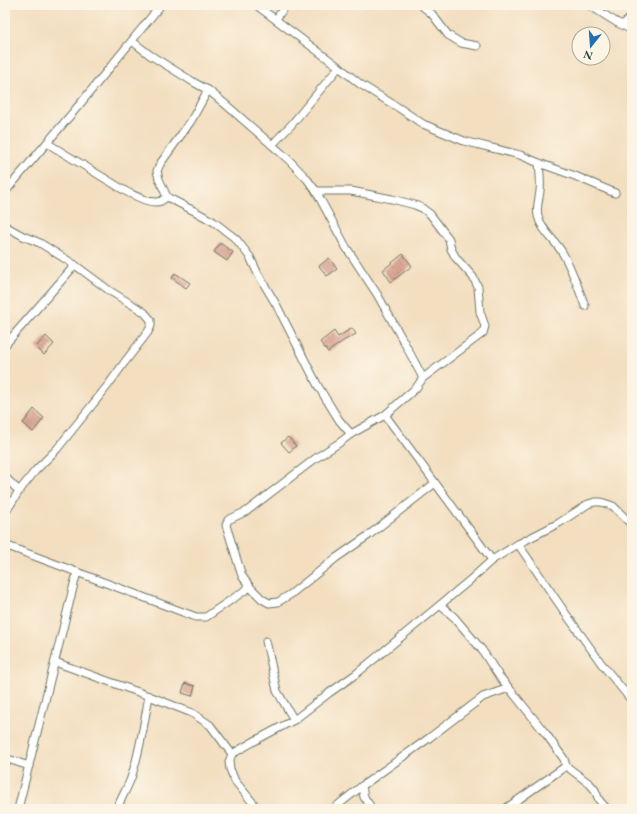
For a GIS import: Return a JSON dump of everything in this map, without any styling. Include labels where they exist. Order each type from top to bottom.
[{"type":"street","points":[[5,192],[30,164],[161,5]]},
{"type":"street","points":[[256,5],[360,84],[423,124],[464,141],[520,155],[576,176],[615,193]]},
{"type":"street","points":[[276,19],[286,5]]},
{"type":"street","points":[[421,5],[432,14],[448,35],[461,43],[477,46]]},
{"type":"street","points":[[589,5],[632,30]]},
{"type":"street","points":[[622,25],[632,17]]},
{"type":"street","points":[[132,41],[150,55],[208,90],[250,124],[307,178],[316,191],[346,247],[377,294],[423,378]]},
{"type":"street","points":[[272,145],[292,124],[338,67]]},
{"type":"street","points":[[208,90],[191,121],[160,164],[157,171],[159,179],[167,197],[214,222],[236,239],[250,257],[318,386],[339,420],[351,434]]},
{"type":"street","points":[[46,143],[137,197],[155,202],[161,201],[167,197]]},
{"type":"street","points":[[539,163],[541,178],[537,206],[538,215],[543,227],[561,250],[568,263],[585,306]]},
{"type":"street","points":[[316,191],[351,191],[392,199],[415,204],[430,214],[449,239],[451,249],[456,258],[473,277],[478,287],[480,312],[485,326],[483,333],[423,378],[416,388],[385,415],[351,434],[316,458],[246,511],[226,522],[230,540],[242,576],[262,599],[270,602],[278,602],[291,594],[369,535],[435,483]]},
{"type":"street","points":[[5,226],[40,243],[75,265],[110,291],[144,312],[151,320],[151,326],[148,332],[109,384],[57,449],[36,470],[19,491],[5,513]]},
{"type":"street","points":[[5,345],[75,265]]},
{"type":"street","points":[[385,415],[492,560]]},
{"type":"street","points":[[5,477],[19,491]]},
{"type":"street","points":[[258,809],[235,781],[229,762],[232,754],[294,720],[356,674],[492,560],[518,544],[559,523],[588,504],[595,502],[601,502],[613,506],[632,525]]},
{"type":"street","points":[[518,544],[601,663],[632,701]]},
{"type":"street","points":[[5,545],[196,617],[206,617],[250,587]]},
{"type":"street","points":[[18,809],[77,572]]},
{"type":"street","points":[[440,604],[454,617],[482,650],[499,676],[546,734],[564,759],[566,766],[590,784],[595,790],[599,800],[607,809]]},
{"type":"street","points":[[266,641],[277,691],[294,720]]},
{"type":"street","points":[[55,662],[192,713],[210,725],[232,754]]},
{"type":"street","points":[[333,809],[483,697],[509,688]]},
{"type":"street","points":[[117,809],[131,778],[149,696]]},
{"type":"street","points":[[5,758],[29,766]]},
{"type":"street","points":[[505,809],[566,766]]},
{"type":"street","points":[[362,786],[364,797],[372,809]]},
{"type":"street","points":[[354,793],[364,797]]},
{"type":"building","points":[[220,243],[233,252],[227,261],[214,252]]},
{"type":"building","points":[[403,254],[412,266],[391,282],[383,270]]},
{"type":"building","points":[[329,258],[337,269],[327,276],[319,266]]},
{"type":"building","points":[[175,273],[190,283],[186,288],[172,278]]},
{"type":"building","points":[[352,328],[356,334],[328,352],[320,342],[334,331],[338,337]]},
{"type":"building","points":[[46,336],[54,344],[44,355],[36,347]]},
{"type":"building","points":[[34,409],[44,418],[33,432],[23,423]]},
{"type":"building","points":[[288,437],[296,446],[289,452],[281,443]]},
{"type":"building","points":[[185,683],[195,686],[192,696],[182,693]]}]
